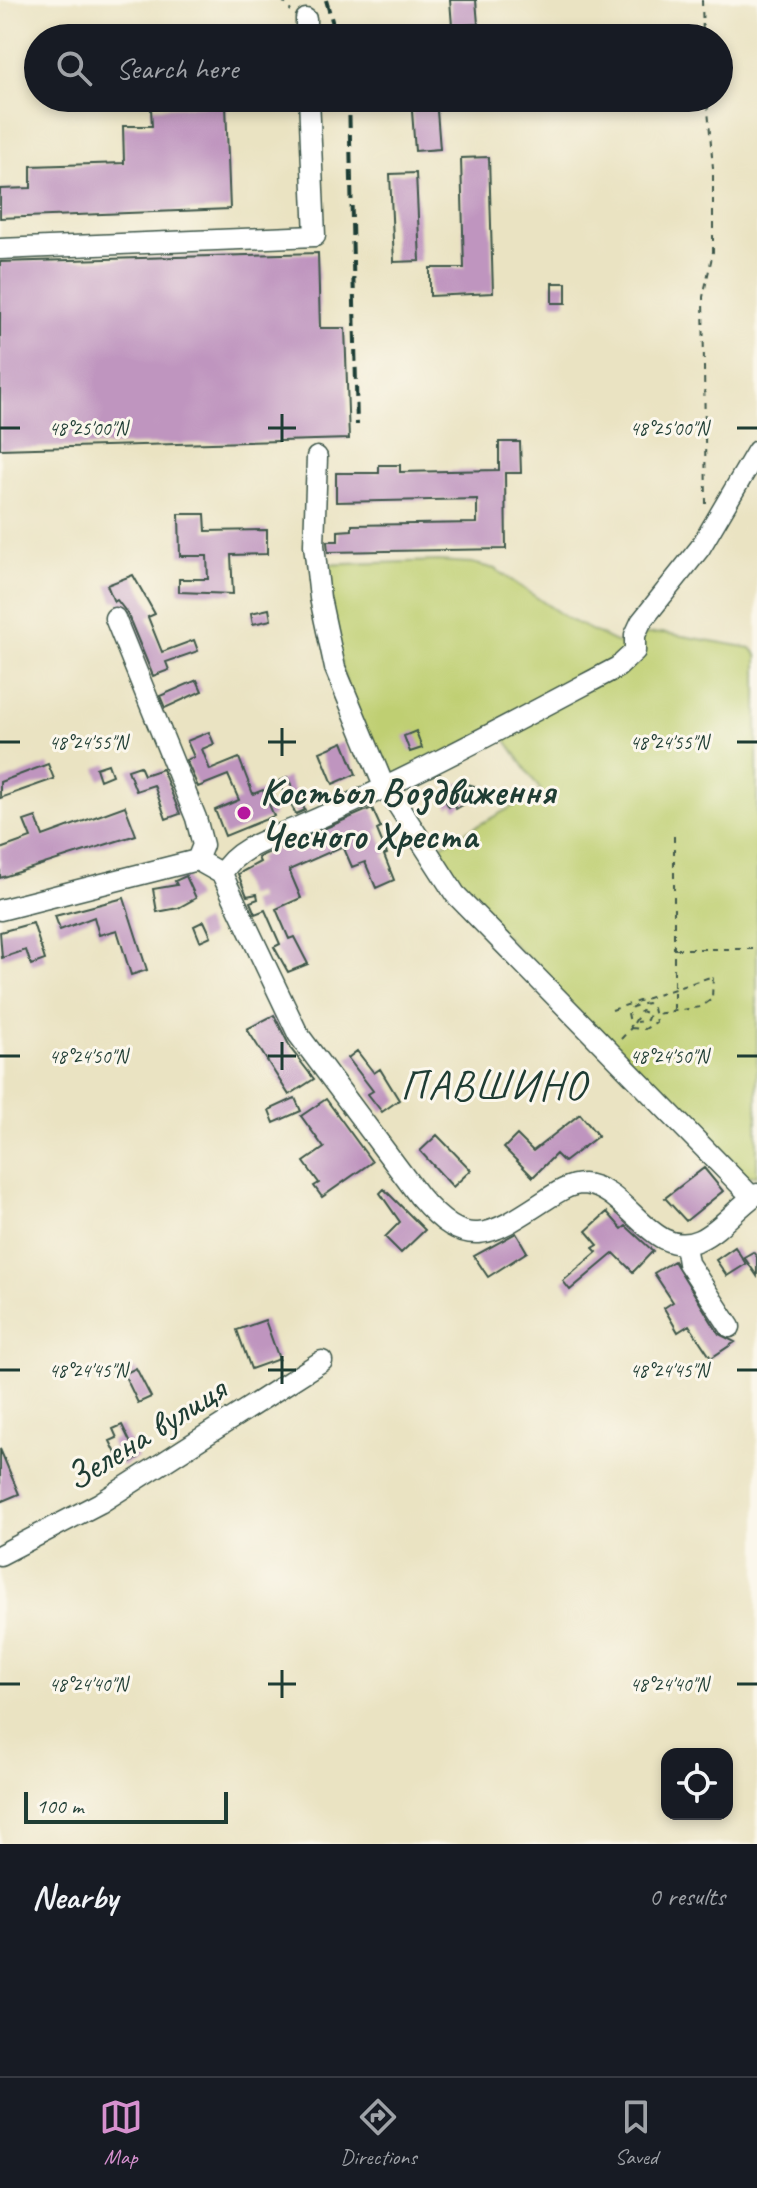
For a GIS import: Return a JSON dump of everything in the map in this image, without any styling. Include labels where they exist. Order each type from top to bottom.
[{"type":"street","points":[[0,249],[315,236],[310,112]]},
{"type":"street","points":[[222,874],[229,860],[253,847],[387,789],[618,667],[635,651],[635,635],[641,622],[700,548],[757,451]]},
{"type":"street","points":[[0,910],[197,860],[222,874],[298,1034],[437,1217],[463,1233],[487,1232],[516,1220],[570,1186],[584,1184],[603,1191],[667,1241],[685,1245],[706,1237],[755,1195],[455,894],[387,789],[355,721],[335,668],[320,598],[314,545],[317,457]]},
{"type":"street","points":[[115,618],[196,818],[203,845],[197,860]]},
{"type":"street","points":[[685,1245],[688,1263],[730,1327]]},
{"type":"street","name":"Зелена вулиця","points":[[0,1555],[100,1503],[322,1361]]},
{"type":"path","points":[[702,0],[703,24]]},
{"type":"path","points":[[706,505],[703,297],[713,252],[713,168],[708,112]]},
{"type":"path","points":[[674,836],[674,1010]]},
{"type":"path","points":[[674,949],[757,949]]},
{"type":"path","points":[[612,1010],[713,976],[712,999],[701,1007],[656,1014]]},
{"type":"path","points":[[631,1028],[628,1013],[638,1002]]},
{"type":"path","points":[[638,1002],[647,1003],[656,1014]]},
{"type":"path","points":[[631,1028],[652,1027],[656,1014]]},
{"type":"path","points":[[609,1051],[637,1022]]},
{"type":"green space","points":[[438,561],[472,563],[495,569],[568,619],[634,651],[635,635],[665,633],[751,648],[757,655],[757,1175],[734,1178],[427,853],[541,791],[499,730],[387,789],[355,721],[317,565]]},
{"type":"building","points":[[450,0],[476,0],[478,24],[452,24]]},
{"type":"building","points":[[151,112],[226,112],[230,209],[0,218],[0,189],[31,188],[31,166],[124,163],[123,126],[152,126]]},
{"type":"building","points":[[412,112],[437,112],[440,149],[415,151]]},
{"type":"building","points":[[489,157],[493,293],[430,296],[430,268],[464,268],[461,158]]},
{"type":"building","points":[[416,173],[420,261],[394,262],[390,174]]},
{"type":"building","points":[[318,253],[320,328],[345,328],[349,439],[0,449],[0,262]]},
{"type":"building","points":[[552,283],[566,283],[566,303],[552,303]]},
{"type":"building","points":[[499,442],[520,442],[521,473],[505,473],[506,549],[328,552],[327,541],[338,541],[338,531],[352,530],[352,525],[477,523],[477,499],[336,502],[336,473],[379,473],[379,465],[400,465],[400,472],[499,470]]},
{"type":"building","points":[[179,514],[205,514],[206,531],[267,530],[267,554],[231,555],[233,594],[179,592],[179,579],[208,579],[207,556],[180,556]]},
{"type":"building","points":[[133,575],[155,614],[148,617],[162,652],[194,640],[198,651],[166,662],[169,670],[153,676],[127,613],[117,600],[114,602],[107,585]]},
{"type":"building","points":[[269,609],[271,620],[253,624],[251,613]]},
{"type":"building","points":[[197,680],[202,691],[165,708],[160,696]]},
{"type":"building","points":[[416,731],[422,748],[410,752],[404,736]]},
{"type":"building","points":[[209,732],[214,744],[202,749],[210,770],[239,758],[253,794],[263,790],[274,816],[225,836],[215,810],[239,800],[228,775],[198,787],[186,760],[194,757],[187,741]]},
{"type":"building","points":[[343,742],[356,774],[333,784],[320,752]]},
{"type":"building","points":[[48,764],[54,779],[0,798],[0,782]]},
{"type":"building","points":[[108,764],[112,775],[100,780],[96,768]]},
{"type":"building","points":[[140,766],[144,775],[162,769],[180,814],[166,819],[154,785],[136,791],[128,770]]},
{"type":"building","points":[[287,777],[305,810],[296,814],[278,782]]},
{"type":"building","points":[[461,782],[474,786],[471,800],[456,809],[453,804],[449,807],[443,797],[445,792]]},
{"type":"building","points":[[125,806],[136,835],[0,878],[0,849],[31,838],[24,821],[36,817],[43,836]]},
{"type":"building","points":[[372,808],[381,828],[377,830],[394,880],[376,888],[365,862],[352,867],[343,846],[289,870],[301,898],[276,909],[289,939],[294,937],[308,964],[288,972],[274,947],[280,944],[265,910],[255,914],[250,902],[258,899],[257,894],[247,896],[238,874],[260,862],[258,858],[263,855]]},
{"type":"building","points":[[186,876],[196,898],[178,908],[157,912],[153,889],[177,885],[175,881]]},
{"type":"building","points":[[124,898],[147,970],[131,975],[117,930],[99,935],[94,917],[60,930],[55,916]]},
{"type":"building","points":[[204,921],[211,936],[200,941],[194,926]]},
{"type":"building","points":[[33,923],[45,960],[31,965],[26,950],[2,958],[0,932]]},
{"type":"building","points":[[274,1015],[291,1049],[314,1079],[289,1095],[247,1029]]},
{"type":"building","points":[[357,1051],[374,1073],[380,1069],[399,1100],[382,1112],[368,1094],[373,1091],[348,1058]]},
{"type":"building","points":[[295,1098],[301,1111],[274,1123],[269,1110]]},
{"type":"building","points":[[326,1099],[372,1162],[322,1197],[314,1186],[319,1183],[304,1162],[324,1148],[301,1116]]},
{"type":"building","points":[[580,1114],[598,1136],[564,1162],[556,1154],[533,1177],[504,1148],[517,1135],[533,1151]]},
{"type":"building","points":[[437,1135],[471,1170],[453,1187],[420,1151]]},
{"type":"building","points":[[704,1168],[723,1191],[686,1221],[665,1198]]},
{"type":"building","points":[[384,1189],[425,1230],[401,1253],[385,1237],[400,1222],[380,1193]]},
{"type":"building","points":[[607,1212],[622,1229],[626,1226],[653,1251],[633,1272],[614,1253],[570,1290],[563,1281],[597,1252],[593,1248],[598,1245],[586,1231]]},
{"type":"building","points":[[516,1233],[527,1252],[488,1277],[474,1256]]},
{"type":"building","points":[[735,1247],[746,1264],[727,1276],[716,1260]]},
{"type":"building","points":[[753,1252],[757,1257],[757,1276],[744,1257]]},
{"type":"building","points":[[674,1261],[719,1334],[735,1342],[711,1358],[689,1325],[678,1332],[664,1308],[673,1302],[654,1273]]},
{"type":"building","points":[[265,1320],[279,1359],[251,1369],[237,1330]]},
{"type":"building","points":[[136,1368],[151,1397],[138,1403],[124,1374]]},
{"type":"building","points":[[122,1425],[138,1458],[122,1466],[110,1441],[117,1438],[113,1429]]},
{"type":"building","points":[[0,1449],[19,1494],[0,1502]]},
{"type":"railway","points":[[326,0],[333,24]]},
{"type":"railway","points":[[349,112],[357,425]]},
{"type":"place","name":"Костьол Воздвиження Чесного Хреста","points":[[244,813]]},
{"type":"district","name":"ПАВШИНО","points":[[494,1084]]}]
